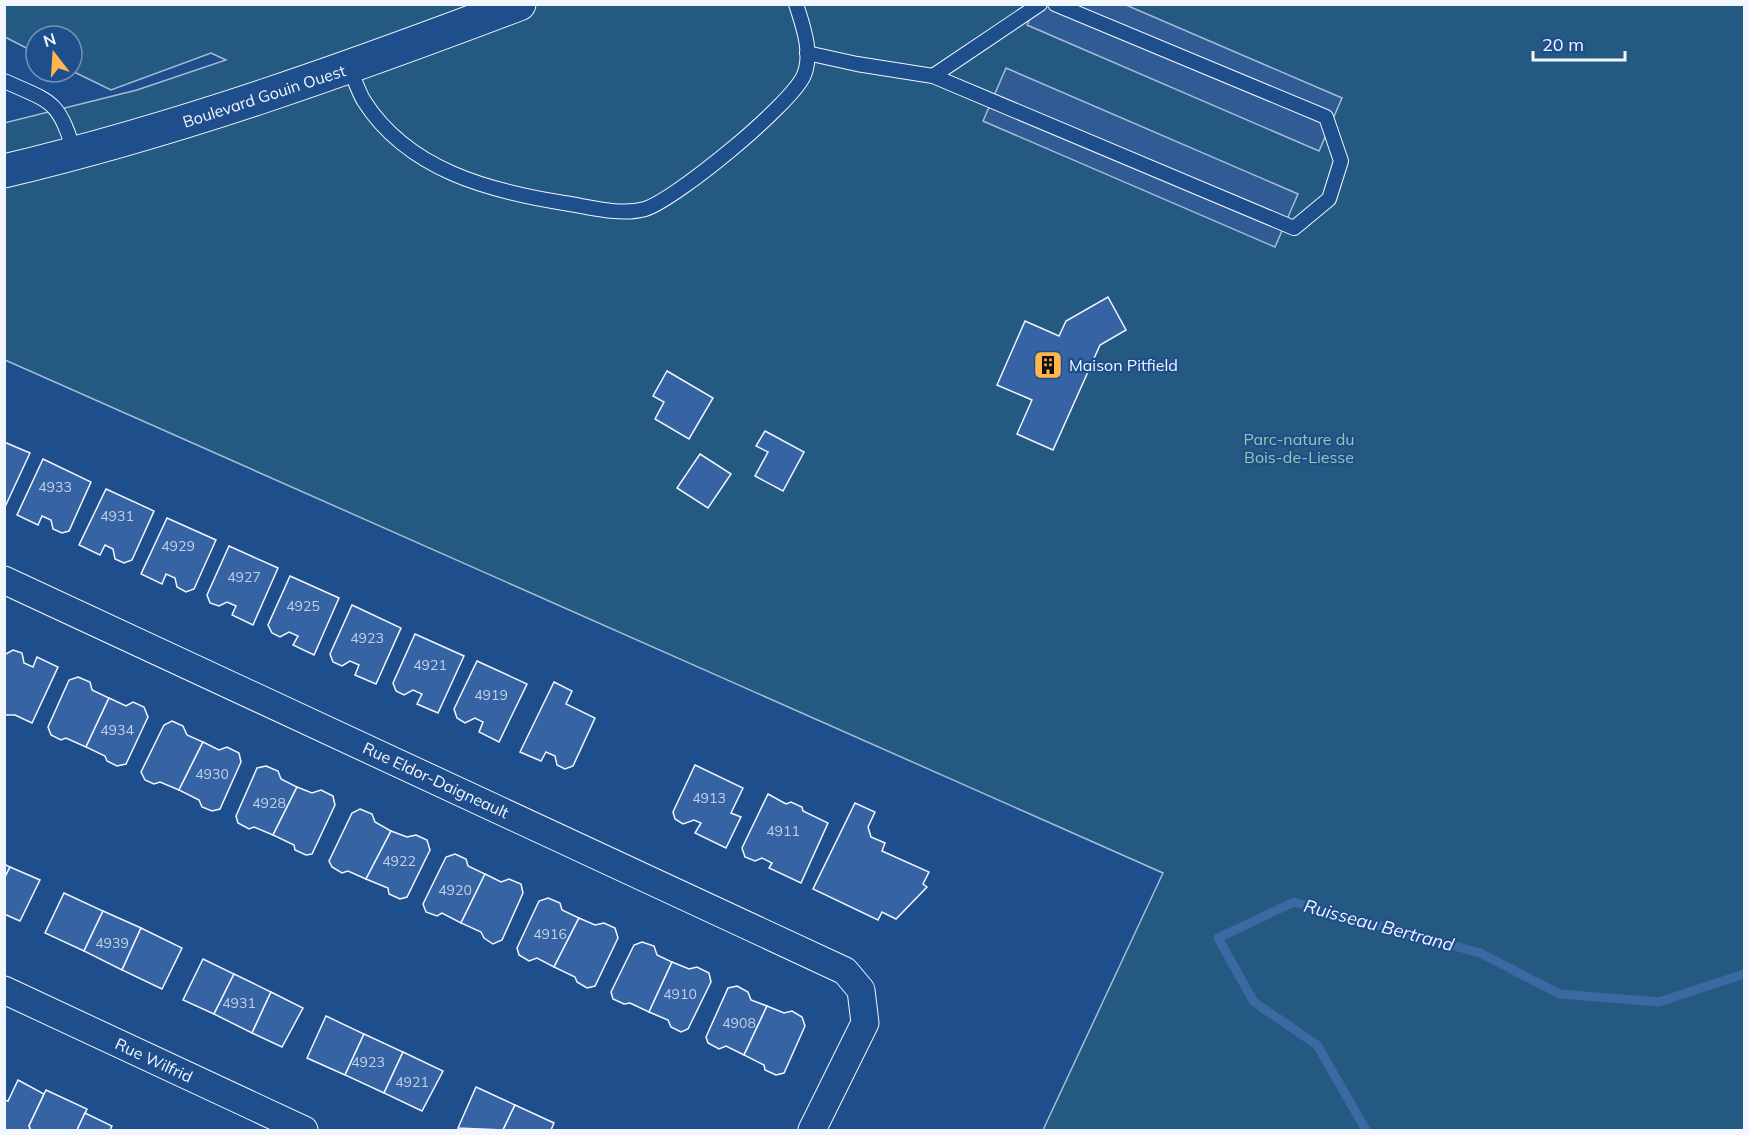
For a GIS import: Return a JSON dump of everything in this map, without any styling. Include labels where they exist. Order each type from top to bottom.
[{"type":"main road","name":"Boulevard Gouin Ouest","points":[[4,171],[75,154],[246,104],[350,68],[519,4]]},
{"type":"street","name":"Rue Eldor-Daigneault","points":[[4,580],[845,971],[861,990],[864,1023],[812,1131]]},
{"type":"street","name":"Rue Wilfrid","points":[[4,990],[304,1131]]},
{"type":"lane","points":[[350,68],[364,100],[379,119],[409,149],[433,165],[462,179],[498,189],[561,202],[632,211],[663,201],[682,188],[777,108],[803,76],[807,53],[796,4]]},
{"type":"lane","points":[[933,75],[1040,4]]},
{"type":"lane","points":[[807,53],[857,64],[933,75],[1294,228],[1329,199],[1341,162],[1326,117],[1055,4]]},
{"type":"lane","points":[[4,81],[50,103],[58,110],[75,154]]},
{"type":"green space","name":"Parc-nature du Bois-de-Liesse","points":[[5,5],[1744,5],[1744,1130],[1043,1130],[1163,873],[5,360],[4,123],[137,90],[226,60],[211,53],[111,90],[84,77],[84,24],[24,24],[24,47],[5,37]]},
{"type":"shaded area","points":[[1036,5],[1126,5],[1342,98],[1319,151],[1027,25]]},
{"type":"shaded area","points":[[1006,68],[1298,194],[1275,247],[983,121]]},
{"type":"building","name":"Maison Pitfield","points":[[1108,297],[1126,330],[1100,345],[1053,450],[1017,434],[1032,400],[997,385],[1025,321],[1059,336],[1066,321]]},
{"type":"building","points":[[667,371],[713,398],[689,439],[655,419],[664,402],[653,396]]},
{"type":"building","points":[[765,431],[804,452],[783,491],[755,476],[768,452],[756,446]]},
{"type":"building","points":[[4,442],[30,453],[4,509]]},
{"type":"building","points":[[700,454],[731,474],[708,508],[677,488]]},
{"type":"building","points":[[43,459],[91,482],[69,531],[62,533],[53,529],[51,520],[42,516],[38,525],[17,515]]},
{"type":"building","points":[[106,489],[154,511],[132,560],[124,563],[115,559],[113,549],[105,545],[100,555],[79,545]]},
{"type":"building","points":[[167,518],[216,540],[194,589],[186,592],[177,587],[175,578],[166,574],[162,584],[141,574]]},
{"type":"building","points":[[229,546],[278,568],[253,625],[232,615],[236,606],[227,602],[219,606],[210,603],[207,595]]},
{"type":"building","points":[[290,576],[339,598],[314,655],[293,645],[298,636],[289,632],[280,637],[272,633],[268,625]]},
{"type":"building","points":[[352,605],[401,628],[376,684],[355,675],[359,665],[350,661],[342,666],[333,662],[330,654]]},
{"type":"building","points":[[415,634],[464,656],[438,713],[417,704],[422,694],[413,690],[404,695],[396,691],[393,683]]},
{"type":"building","points":[[13,650],[22,653],[24,663],[33,667],[37,657],[58,667],[32,723],[15,715],[4,715],[4,655]]},
{"type":"building","points":[[477,661],[527,684],[499,742],[479,732],[483,722],[475,718],[465,723],[457,718],[454,709]]},
{"type":"building","points":[[78,677],[90,682],[92,690],[109,698],[86,747],[66,738],[61,740],[51,735],[48,727],[69,680]]},
{"type":"building","points":[[554,682],[572,691],[566,704],[595,718],[573,766],[565,769],[557,765],[555,756],[546,752],[541,761],[520,752]]},
{"type":"building","points":[[109,698],[126,706],[133,702],[144,707],[148,717],[126,764],[117,766],[107,761],[105,756],[86,747]]},
{"type":"building","points":[[172,721],[183,726],[187,735],[203,742],[179,790],[160,782],[154,784],[145,780],[141,772],[164,725]]},
{"type":"building","points":[[203,742],[219,750],[227,747],[239,753],[241,762],[220,809],[212,811],[202,807],[199,800],[179,790]]},
{"type":"building","points":[[695,765],[743,788],[731,813],[741,817],[726,848],[695,833],[701,823],[694,820],[683,824],[675,819],[673,812]]},
{"type":"building","points":[[266,766],[278,771],[281,779],[297,787],[273,835],[254,827],[249,829],[238,823],[236,816],[257,768]]},
{"type":"building","points":[[297,787],[312,793],[321,790],[333,796],[335,805],[312,854],[306,855],[295,850],[294,845],[273,835]]},
{"type":"building","points":[[768,794],[786,804],[791,802],[802,807],[803,811],[828,823],[801,883],[769,868],[772,863],[762,858],[755,861],[745,857],[742,848]]},
{"type":"building","points":[[855,803],[875,812],[868,827],[871,837],[885,843],[882,851],[929,872],[923,884],[927,887],[896,919],[882,912],[878,920],[813,889]]},
{"type":"building","points":[[360,809],[372,814],[375,822],[391,831],[366,879],[348,871],[342,873],[332,867],[329,861],[352,813]]},
{"type":"building","points":[[391,831],[407,837],[416,835],[427,840],[430,850],[407,897],[400,899],[389,894],[388,888],[366,879]]},
{"type":"building","points":[[455,854],[466,859],[468,866],[485,874],[461,923],[442,913],[437,916],[426,912],[423,904],[446,857]]},
{"type":"building","points":[[4,864],[10,867],[4,879]]},
{"type":"building","points":[[10,867],[40,880],[20,921],[4,914],[4,879]]},
{"type":"building","points":[[485,874],[501,882],[509,879],[521,884],[523,893],[502,940],[493,944],[484,938],[481,932],[461,923]]},
{"type":"building","points":[[64,893],[103,911],[84,951],[45,933]]},
{"type":"building","points":[[548,898],[560,903],[562,910],[579,918],[554,967],[537,958],[529,961],[519,955],[517,948],[539,901]]},
{"type":"building","points":[[103,911],[141,928],[122,970],[84,951]]},
{"type":"building","points":[[579,918],[595,925],[604,923],[615,928],[618,938],[595,986],[587,988],[577,982],[575,977],[554,967]]},
{"type":"building","points":[[141,928],[182,948],[162,989],[122,970]]},
{"type":"building","points":[[642,942],[654,946],[657,955],[672,962],[649,1012],[630,1003],[624,1004],[613,999],[611,992],[634,945]]},
{"type":"building","points":[[203,959],[234,974],[214,1014],[183,1000]]},
{"type":"building","points":[[672,962],[689,969],[697,967],[709,973],[711,982],[688,1029],[681,1032],[671,1027],[668,1020],[649,1012]]},
{"type":"building","points":[[234,974],[271,992],[252,1033],[214,1014]]},
{"type":"building","points":[[737,986],[748,992],[751,1000],[767,1006],[744,1055],[726,1046],[719,1049],[708,1043],[706,1037],[728,988]]},
{"type":"building","points":[[271,992],[303,1008],[282,1047],[252,1033]]},
{"type":"building","points":[[767,1006],[784,1013],[792,1011],[802,1017],[805,1026],[784,1073],[776,1075],[765,1070],[764,1065],[744,1055]]},
{"type":"building","points":[[326,1016],[364,1034],[345,1075],[307,1058]]},
{"type":"building","points":[[364,1034],[403,1052],[384,1093],[345,1075]]},
{"type":"building","points":[[403,1052],[443,1071],[422,1111],[384,1093]]},
{"type":"building","points":[[18,1080],[44,1094],[29,1126],[31,1130],[4,1130],[4,1100],[8,1101]]},
{"type":"building","points":[[476,1087],[515,1105],[503,1130],[458,1128]]},
{"type":"building","points":[[46,1090],[87,1109],[77,1130],[31,1130],[29,1126]]},
{"type":"building","points":[[515,1105],[554,1123],[551,1130],[503,1130]]},
{"type":"building","points":[[85,1113],[112,1126],[110,1130],[77,1130]]},
{"type":"waterway","name":"Ruisseau Bertrand","points":[[1366,1130],[1317,1045],[1254,1002],[1218,938],[1294,902],[1480,953],[1560,994],[1659,1002],[1744,974]]},
{"type":"place","name":"Maison Pitfield","points":[[1048,365]]}]
